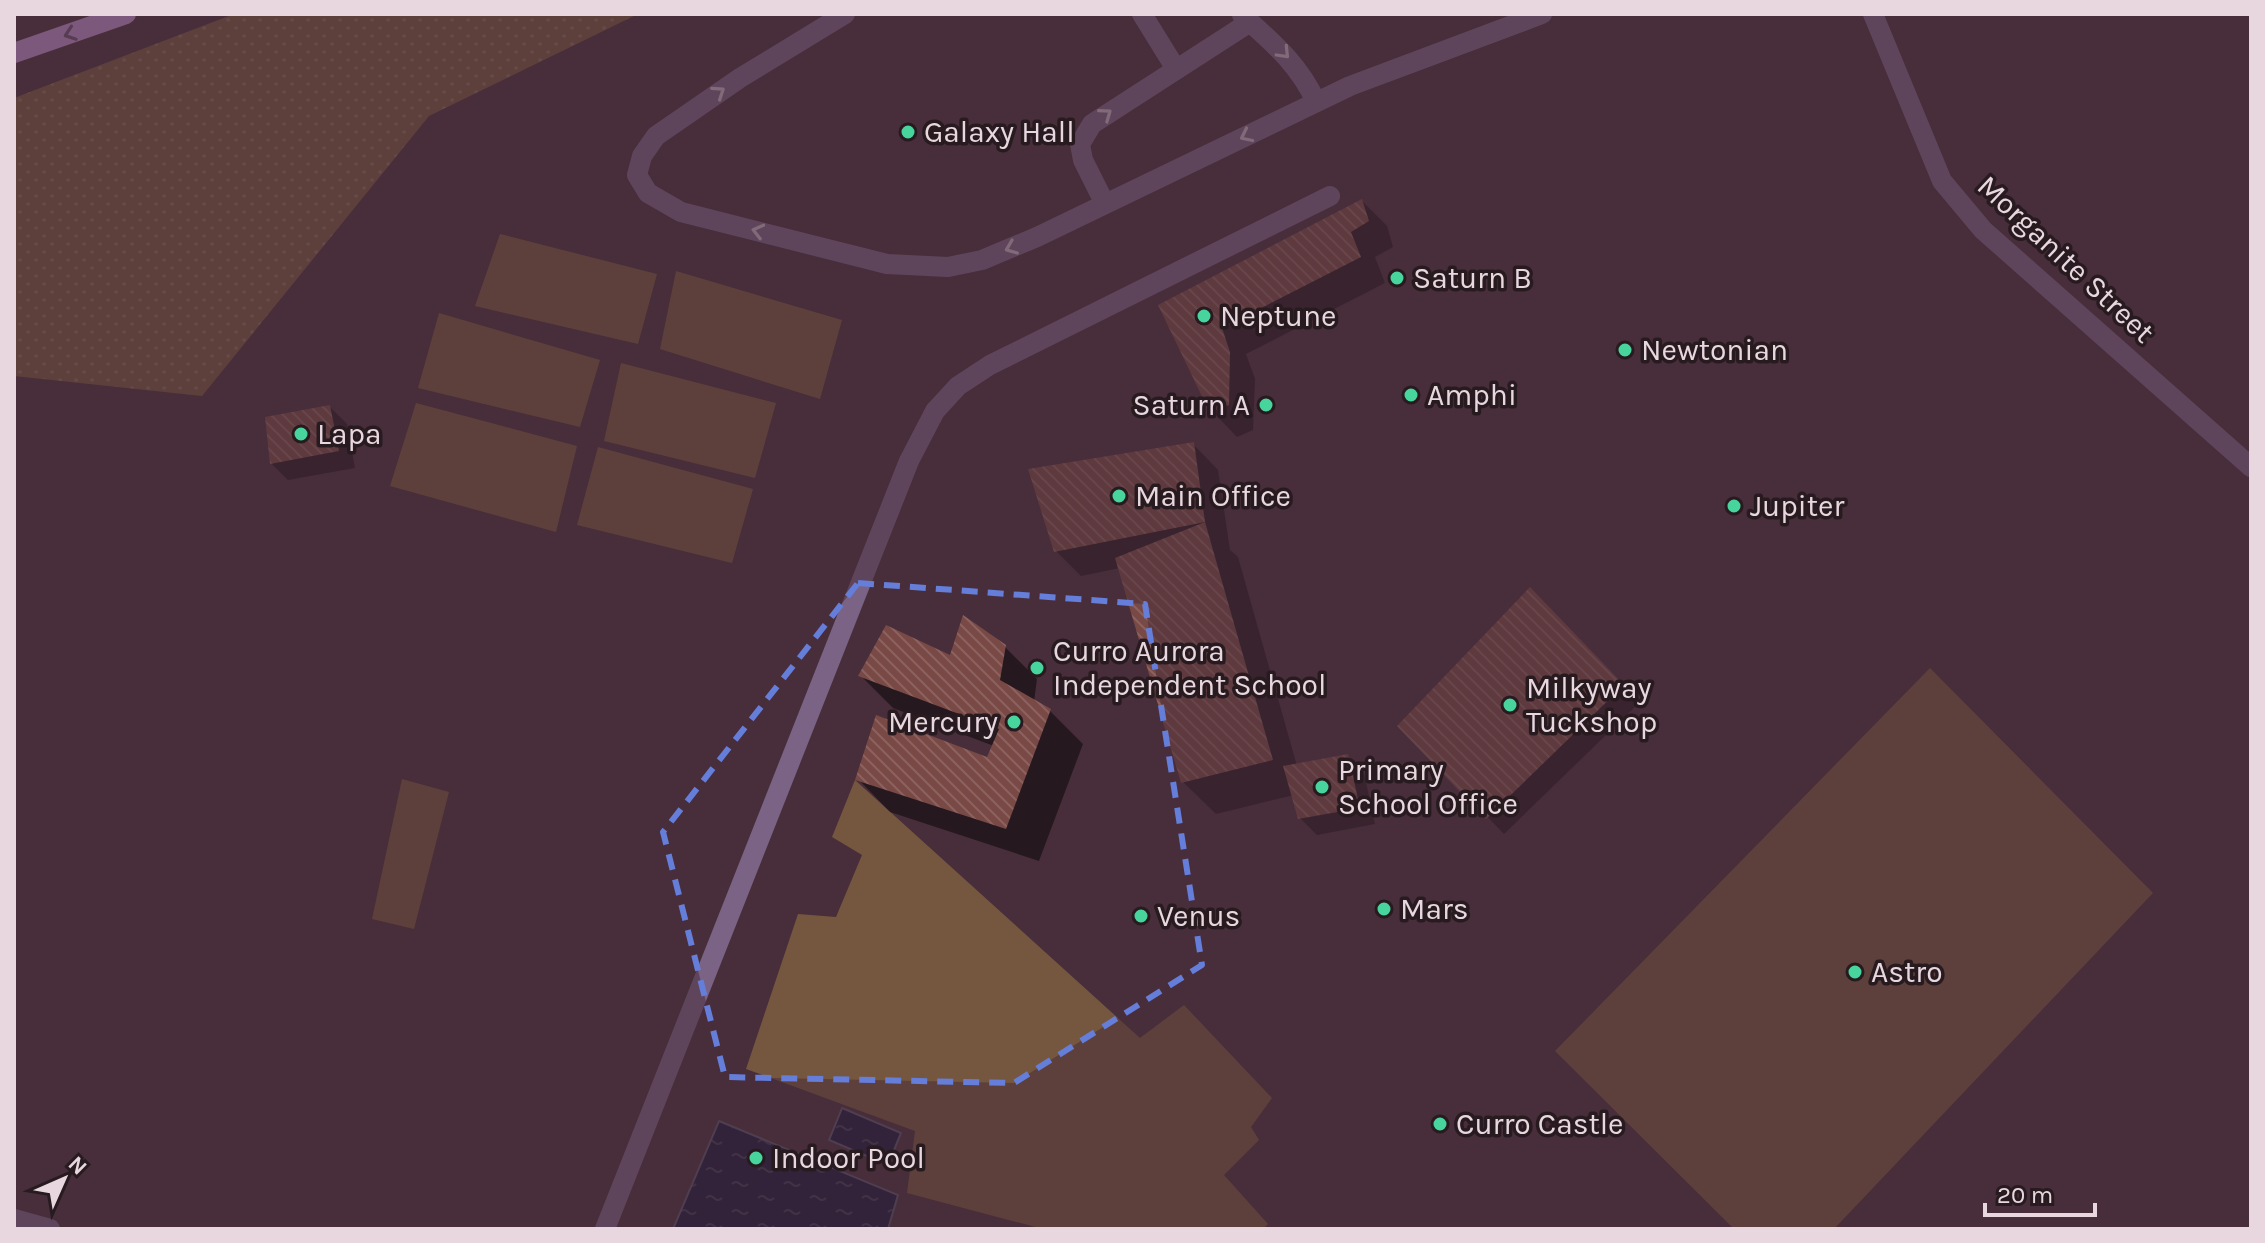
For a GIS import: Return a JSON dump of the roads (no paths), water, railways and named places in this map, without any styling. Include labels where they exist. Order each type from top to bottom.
[{"type":"main road","points":[[14,53],[126,14]]},
{"type":"street","points":[[845,14],[740,78],[656,136],[642,156],[637,175],[648,193],[681,212],[887,264],[948,267],[982,260],[1037,237],[1350,86],[1542,14]]},
{"type":"street","points":[[1142,14],[1176,69]]},
{"type":"street","name":"Morganite Street","points":[[1873,14],[1942,181],[1961,207],[1983,230],[2251,467]]},
{"type":"street","points":[[1105,204],[1083,160],[1080,144],[1092,124],[1176,69],[1245,18],[1295,64],[1316,102]]},
{"type":"street","points":[[605,1229],[909,461],[935,411],[958,386],[990,365],[1330,196]]},
{"type":"street","points":[[14,1219],[50,1229]]},
{"type":"water","points":[[842,1108],[901,1133],[888,1165],[829,1140]]},
{"type":"water","name":"Indoor Pool","points":[[719,1121],[898,1195],[888,1229],[673,1229]]},
{"type":"place","name":"Galaxy Hall","points":[[908,132]]},
{"type":"place","name":"Saturn B","points":[[1397,278]]},
{"type":"place","name":"Neptune","points":[[1204,316]]},
{"type":"place","name":"Newtonian","points":[[1625,350]]},
{"type":"place","name":"Amphi","points":[[1411,395]]},
{"type":"place","name":"Saturn A","points":[[1266,405]]},
{"type":"place","name":"Lapa","points":[[301,434]]},
{"type":"place","name":"Main Office","points":[[1119,496]]},
{"type":"place","name":"Jupiter","points":[[1734,506]]},
{"type":"place","name":"Curro Aurora Independent School","points":[[1037,668]]},
{"type":"place","name":"Milkyway Tuckshop","points":[[1510,705]]},
{"type":"place","name":"Mercury","points":[[1014,722]]},
{"type":"place","name":"Primary School Office","points":[[1322,787]]},
{"type":"place","name":"Mars","points":[[1384,909]]},
{"type":"place","name":"Venus","points":[[1141,916]]},
{"type":"place","name":"Astro","points":[[1855,972]]},
{"type":"place","name":"Curro Castle","points":[[1440,1124]]},
{"type":"place","name":"Indoor Pool","points":[[756,1158]]}]
